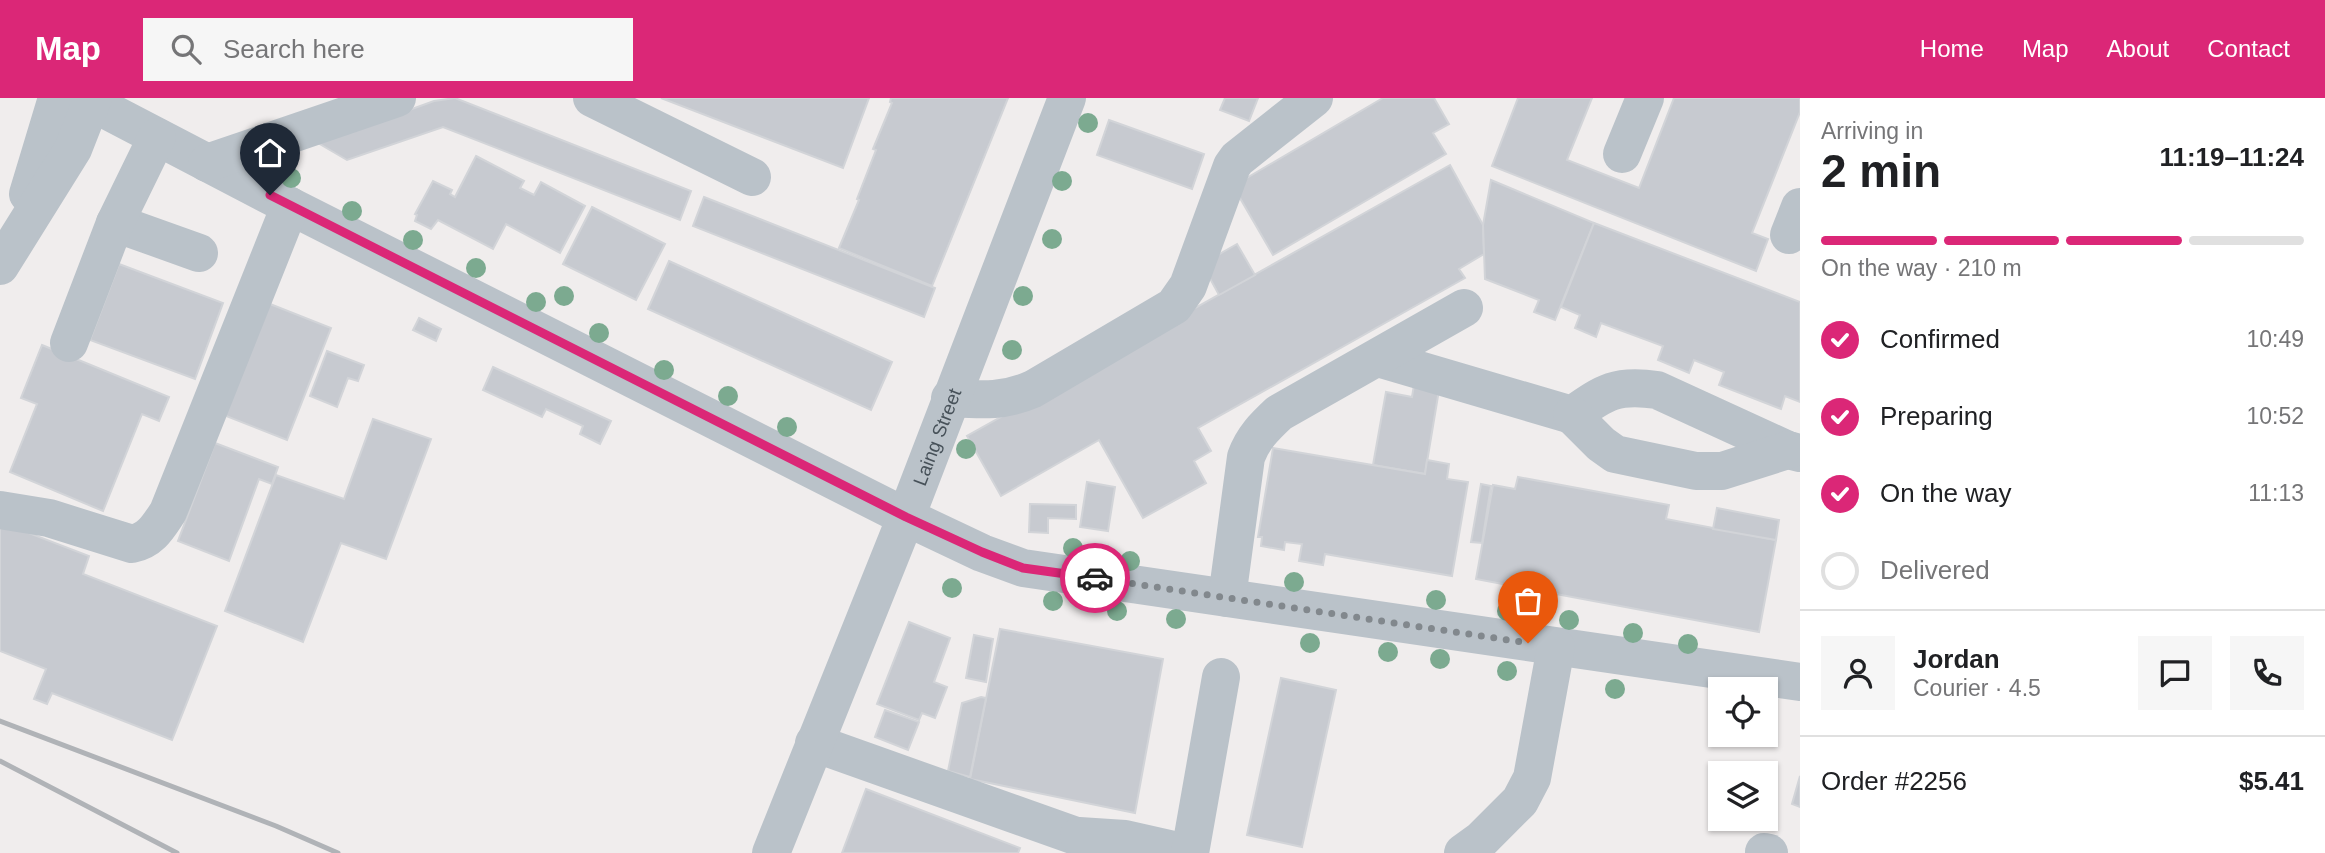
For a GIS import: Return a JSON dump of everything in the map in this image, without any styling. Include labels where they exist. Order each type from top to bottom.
[{"type":"street","points":[[207,163],[397,98]]},
{"type":"street","points":[[592,98],[752,177]]},
{"type":"street","name":"Laing Street","points":[[771,853],[906,517],[1067,98]]},
{"type":"street","points":[[950,398],[996,400],[1014,397],[1033,389],[1174,306],[1188,286],[1237,159],[1314,98]]},
{"type":"street","points":[[1622,153],[1645,98]]},
{"type":"street","points":[[4,258],[81,99],[906,517],[1023,568],[1800,682]]},
{"type":"street","points":[[69,343],[115,223],[157,137]]},
{"type":"street","points":[[0,510],[49,518],[132,544],[142,541],[155,531],[168,512],[290,206]]},
{"type":"street","points":[[115,223],[198,253]]},
{"type":"street","points":[[1227,598],[1246,457],[1251,442],[1279,413],[1464,308]]},
{"type":"street","points":[[1378,358],[1572,415],[1615,454],[1696,471],[1722,471],[1794,452]]},
{"type":"street","points":[[1572,415],[1614,389],[1634,387],[1657,390],[1794,452]]},
{"type":"street","points":[[1463,853],[1481,840],[1520,801],[1532,778],[1556,647]]},
{"type":"street","points":[[1073,835],[1125,839],[1189,853],[1221,677]]},
{"type":"street","points":[[814,743],[1073,835],[1107,853]]},
{"type":"building","points":[[455,98],[691,191],[680,220],[443,127],[347,160],[318,143],[434,101]]},
{"type":"building","points":[[661,98],[869,98],[843,168]]},
{"type":"building","points":[[891,98],[1008,98],[932,286],[839,248],[859,200],[857,199],[876,150],[873,149],[892,103]]},
{"type":"building","points":[[1225,98],[1258,98],[1249,121],[1220,110]]},
{"type":"building","points":[[1383,98],[1434,98],[1449,124],[1433,133],[1446,154],[1273,255],[1233,186]]},
{"type":"building","points":[[1518,98],[1592,98],[1567,160],[1639,188],[1674,98],[1800,98],[1800,112],[1752,233],[1768,239],[1756,271],[1492,166]]},
{"type":"building","points":[[1109,120],[1204,154],[1192,189],[1097,155]]},
{"type":"building","points":[[476,156],[524,181],[520,188],[534,195],[541,182],[585,206],[560,253],[506,224],[493,249],[438,220],[431,229],[415,221],[415,214],[433,181],[452,190],[450,194],[455,197]]},
{"type":"building","points":[[1450,165],[1483,225],[1484,254],[1459,269],[1465,278],[1198,428],[1211,451],[1194,461],[1206,483],[1143,518],[1099,440],[1001,496],[967,436]]},
{"type":"building","points":[[1491,180],[1594,223],[1555,320],[1534,312],[1539,300],[1485,279],[1483,225]]},
{"type":"building","points":[[704,197],[935,288],[924,317],[693,226]]},
{"type":"building","points":[[592,207],[665,244],[636,300],[563,264]]},
{"type":"building","points":[[1594,223],[1800,302],[1800,402],[1785,396],[1781,409],[1719,385],[1724,372],[1694,360],[1689,373],[1658,360],[1663,346],[1601,323],[1596,337],[1575,328],[1580,315],[1561,307]]},
{"type":"building","points":[[1237,244],[1255,275],[1219,295],[1202,264]]},
{"type":"building","points":[[669,261],[892,362],[871,410],[648,309]]},
{"type":"building","points":[[119,264],[223,303],[195,379],[90,340]]},
{"type":"building","points":[[265,302],[331,328],[287,440],[221,414]]},
{"type":"building","points":[[419,318],[441,329],[436,341],[413,330]]},
{"type":"building","points":[[42,345],[169,397],[159,421],[142,414],[103,511],[10,472],[37,404],[21,398]]},
{"type":"building","points":[[327,351],[364,365],[358,381],[348,378],[337,407],[310,396]]},
{"type":"building","points":[[493,367],[611,421],[600,444],[580,434],[583,426],[546,409],[542,417],[483,390]]},
{"type":"building","points":[[1414,385],[1439,390],[1425,474],[1373,465],[1386,392],[1412,397]]},
{"type":"building","points":[[373,419],[431,439],[386,559],[341,543],[303,642],[225,611],[276,475],[344,499]]},
{"type":"building","points":[[215,443],[278,467],[272,484],[259,479],[229,561],[178,541]]},
{"type":"building","points":[[1273,448],[1425,474],[1427,460],[1449,464],[1447,479],[1468,482],[1452,576],[1325,554],[1323,565],[1299,561],[1302,544],[1285,542],[1284,550],[1261,546],[1262,537],[1258,537]]},
{"type":"building","points":[[1518,477],[1669,505],[1666,519],[1776,540],[1759,632],[1476,579],[1493,485],[1515,489]]},
{"type":"building","points":[[1087,482],[1115,487],[1108,531],[1080,527]]},
{"type":"building","points":[[1481,484],[1491,486],[1482,543],[1471,542]]},
{"type":"building","points":[[1030,504],[1076,505],[1076,519],[1048,518],[1048,533],[1029,532]]},
{"type":"building","points":[[1717,508],[1779,520],[1776,540],[1713,529]]},
{"type":"building","points":[[0,522],[89,556],[83,574],[217,626],[172,740],[52,693],[47,704],[34,699],[46,669],[0,651]]},
{"type":"building","points":[[909,622],[950,638],[934,682],[947,687],[935,718],[922,713],[919,720],[877,704]]},
{"type":"building","points":[[1000,629],[1163,659],[1135,813],[970,779]]},
{"type":"building","points":[[974,635],[993,639],[986,682],[966,678]]},
{"type":"building","points":[[1281,678],[1336,690],[1302,847],[1247,835]]},
{"type":"building","points":[[986,698],[970,777],[948,771],[962,703]]},
{"type":"building","points":[[885,710],[919,722],[908,750],[875,737]]},
{"type":"building","points":[[1800,776],[1800,807],[1792,804]]},
{"type":"building","points":[[866,789],[1020,848],[1018,853],[842,853]]},
{"type":"railway","points":[[0,721],[276,826],[338,853]]},
{"type":"railway","points":[[0,761],[177,853]]},
{"type":"way so far","points":[[1095,578],[1528,643]]},
{"type":"route","points":[[270,195],[906,517],[1023,568],[1095,578]]}]
